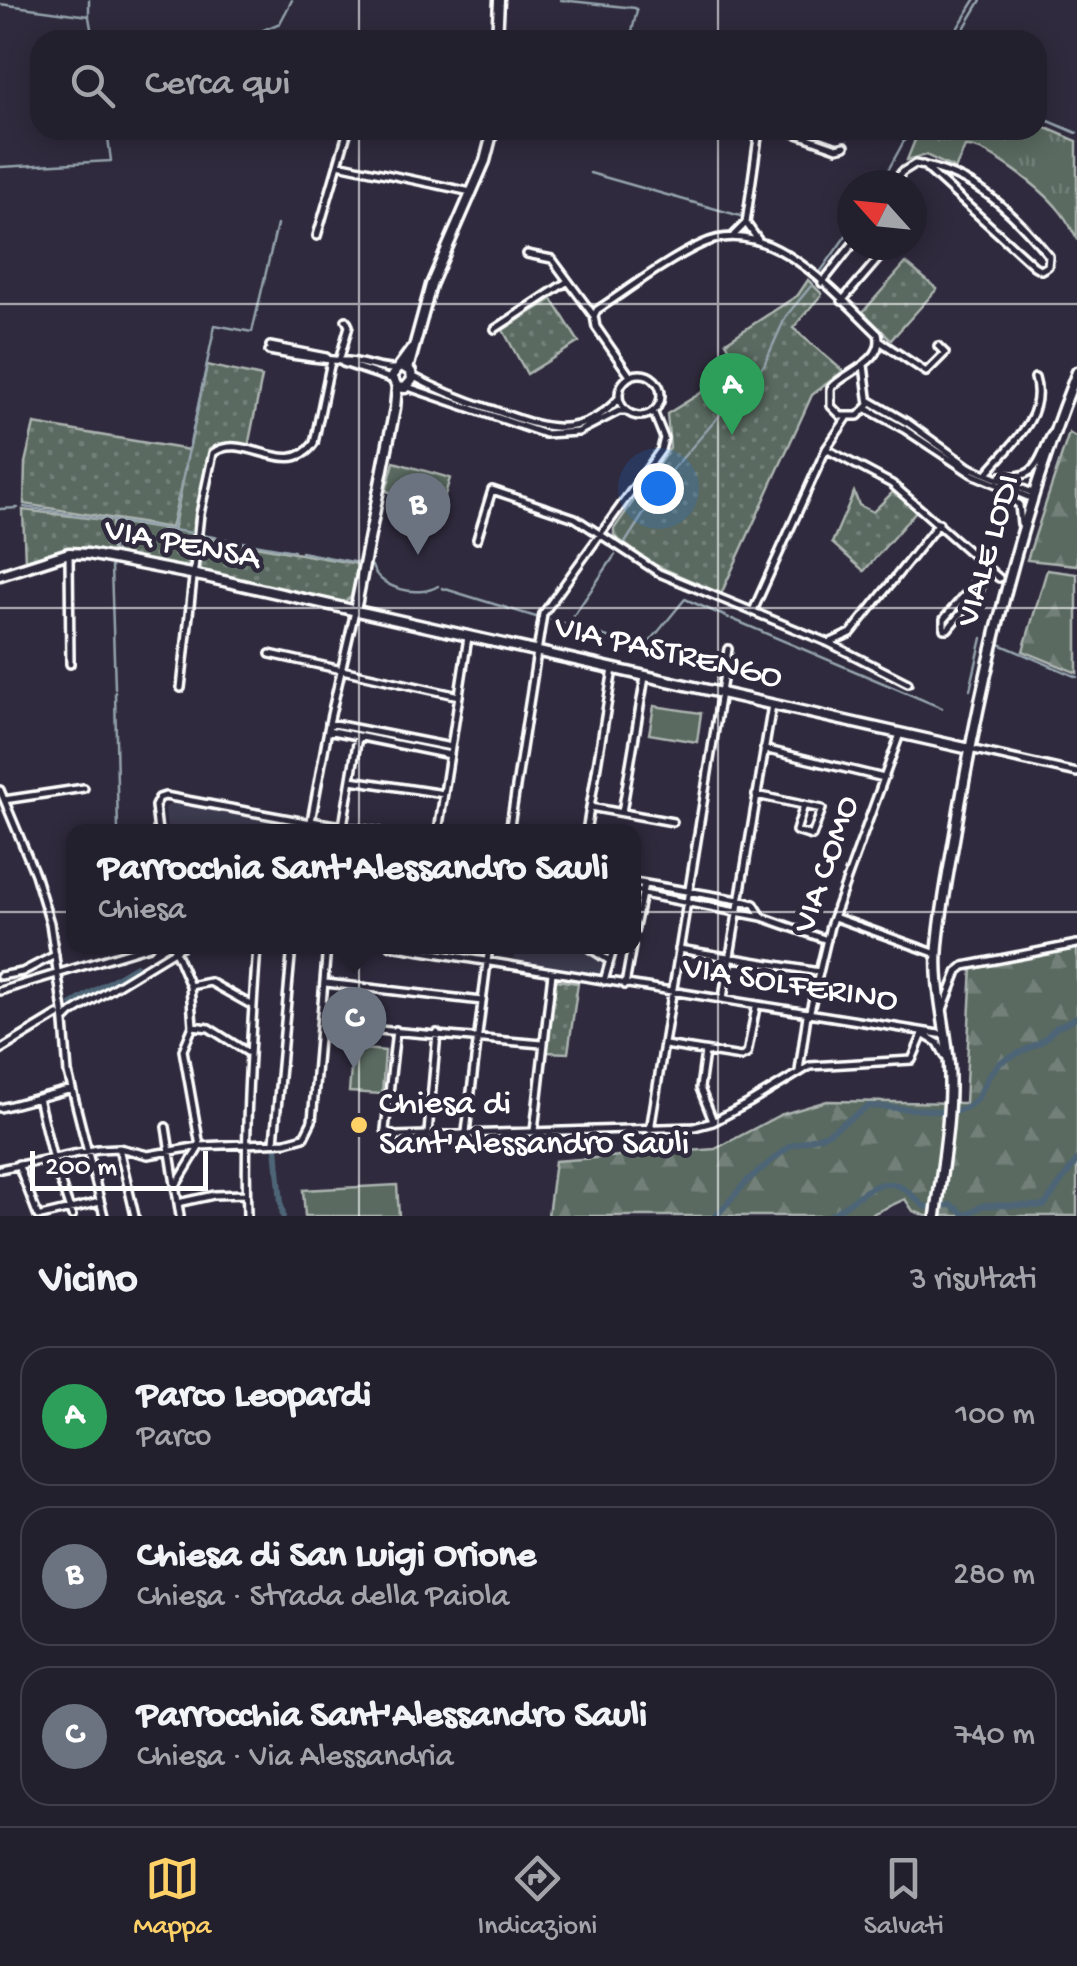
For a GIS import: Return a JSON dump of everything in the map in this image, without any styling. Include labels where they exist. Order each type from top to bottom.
[{"type":"street","points":[[498,30],[499,0]]},
{"type":"street","points":[[317,236],[345,140]]},
{"type":"street","points":[[310,824],[400,385],[440,260],[485,161],[490,140]]},
{"type":"street","points":[[732,237],[746,222],[758,140]]},
{"type":"street","points":[[814,140],[836,148],[844,146]]},
{"type":"street","points":[[338,164],[471,192]]},
{"type":"street","points":[[905,170],[915,164],[923,165],[954,174],[981,188],[1003,204],[1049,256],[1048,266],[1041,270],[1034,266],[923,165]]},
{"type":"street","points":[[945,185],[948,176],[954,174]]},
{"type":"street","points":[[746,222],[758,240]]},
{"type":"street","points":[[594,316],[596,310],[702,244],[732,237],[758,240],[791,256],[844,299],[881,342],[926,372],[945,353],[938,346]]},
{"type":"street","points":[[527,254],[552,259],[594,316],[596,327],[630,376]]},
{"type":"street","points":[[822,283],[840,260]]},
{"type":"street","points":[[844,299],[877,260]]},
{"type":"street","points":[[495,330],[568,281]]},
{"type":"street","points":[[181,688],[200,514],[214,453],[231,447],[292,459],[308,450],[314,443],[349,326],[346,320]]},
{"type":"street","points":[[864,366],[870,400],[866,409],[847,418],[836,413],[830,406],[834,384],[864,366],[881,342]]},
{"type":"street","points":[[269,348],[326,357],[545,434],[578,432],[619,411],[640,416],[654,411]]},
{"type":"street","points":[[338,362],[346,360],[404,371],[480,406],[556,429],[580,426],[604,412],[619,398],[621,386],[630,376],[645,375],[657,384],[660,398],[654,411],[664,438],[661,450],[543,614],[510,824]]},
{"type":"street","points":[[400,385],[404,371]]},
{"type":"street","name":"VIALE LODI","points":[[936,1216],[950,1092],[937,988],[937,954],[970,749],[982,680],[1010,571],[1056,423],[1077,372]]},
{"type":"street","points":[[848,377],[865,384]]},
{"type":"street","points":[[990,477],[1038,407],[1036,378]]},
{"type":"street","points":[[619,398],[626,411]]},
{"type":"street","points":[[870,400],[958,460],[1034,497]]},
{"type":"street","points":[[866,409],[990,477],[1019,505],[1022,519],[1010,571]]},
{"type":"street","points":[[834,436],[836,413]]},
{"type":"street","points":[[753,611],[826,449],[847,418]]},
{"type":"street","points":[[990,477],[1021,478],[1032,471],[1056,423]]},
{"type":"street","points":[[826,449],[892,484],[999,578]]},
{"type":"street","points":[[477,539],[492,490],[575,518],[660,573],[829,643],[908,683]]},
{"type":"street","points":[[829,643],[846,638],[939,524]]},
{"type":"street","points":[[68,553],[70,664]]},
{"type":"street","name":"VIA PENSA","points":[[0,575],[68,553],[88,554],[355,611]]},
{"type":"street","points":[[988,568],[971,602],[948,630],[944,628],[944,618],[988,568]]},
{"type":"street","name":"VIA PASTRENGO","points":[[355,611],[970,749]]},
{"type":"street","points":[[439,824],[468,637]]},
{"type":"street","points":[[846,638],[856,657]]},
{"type":"street","points":[[650,1130],[728,649]]},
{"type":"street","points":[[270,654],[459,696]]},
{"type":"street","points":[[587,824],[613,670]]},
{"type":"street","points":[[622,812],[646,677]]},
{"type":"street","points":[[722,1000],[772,705]]},
{"type":"street","points":[[328,726],[450,751]]},
{"type":"street","points":[[343,824],[359,733]]},
{"type":"street","name":"VIA COMO","points":[[799,1071],[808,1014],[827,940],[900,734]]},
{"type":"street","points":[[764,748],[884,778]]},
{"type":"street","points":[[970,749],[1077,773]]},
{"type":"street","points":[[351,780],[444,794]]},
{"type":"street","points":[[4,800],[84,788]]},
{"type":"street","points":[[0,790],[35,874],[55,954],[72,1089],[104,1216]]},
{"type":"street","points":[[756,795],[822,808],[812,836],[796,831],[804,805]]},
{"type":"street","points":[[157,824],[155,806],[165,796],[276,815],[304,824]]},
{"type":"street","points":[[590,806],[673,822]]},
{"type":"street","points":[[641,884],[754,904],[762,917]]},
{"type":"street","points":[[641,902],[644,884]]},
{"type":"street","points":[[643,894],[762,917],[827,940]]},
{"type":"street","points":[[834,917],[937,954]]},
{"type":"street","points":[[941,1014],[958,971],[964,966],[1077,944]]},
{"type":"street","points":[[678,949],[819,972]]},
{"type":"street","points":[[0,976],[22,972],[55,954]]},
{"type":"street","points":[[0,992],[123,954]]},
{"type":"street","points":[[64,1021],[166,954]]},
{"type":"street","points":[[175,1187],[200,1146],[182,1050],[193,1026],[190,986],[176,954]]},
{"type":"street","points":[[246,1216],[247,1052],[256,954]]},
{"type":"street","points":[[274,1142],[291,954]]},
{"type":"street","points":[[0,1169],[86,1150],[119,1148],[139,1155],[304,1138],[311,1128],[326,954]]},
{"type":"street","name":"VIA SOLFERINO","points":[[438,954],[945,1035]]},
{"type":"street","points":[[466,1132],[488,954]]},
{"type":"street","points":[[599,954],[608,960]]},
{"type":"street","points":[[604,981],[611,954]]},
{"type":"street","points":[[625,985],[631,954]]},
{"type":"street","points":[[534,1131],[552,973]]},
{"type":"street","points":[[190,986],[210,982],[253,1006]]},
{"type":"street","points":[[324,983],[482,1001]]},
{"type":"street","points":[[665,1045],[740,1057],[747,1054],[756,1006]]},
{"type":"street","points":[[0,1050],[58,1015]]},
{"type":"street","points":[[321,1025],[542,1044]]},
{"type":"street","points":[[193,1026],[209,1028],[247,1052]]},
{"type":"street","points":[[396,1030],[386,1130],[394,1136],[694,1127],[713,1122],[810,1066],[912,1060],[924,1034],[938,1043],[949,1063]]},
{"type":"street","points":[[428,1133],[438,1034]]},
{"type":"street","points":[[704,1052],[700,1088],[713,1122]]},
{"type":"street","points":[[0,1108],[72,1089]]},
{"type":"street","points":[[38,1098],[71,1213]]},
{"type":"street","points":[[166,1127],[180,1216]]},
{"type":"street","points":[[119,1148],[135,1216]]},
{"type":"street","points":[[18,1164],[40,1216],[71,1213],[100,1202]]},
{"type":"street","points":[[178,1203],[214,1195],[246,1194]]},
{"type":"shaded area","points":[[172,802],[300,823],[166,824],[165,808]]},
{"type":"shaded area","points":[[514,954],[590,954],[603,961],[600,975],[513,961]]},
{"type":"green space","points":[[1047,128],[1077,141],[1077,238],[1062,213],[1041,192],[987,153],[965,147],[955,169],[926,155],[907,160],[915,140],[1047,140]]},
{"type":"green space","points":[[906,263],[937,289],[891,340],[863,312]]},
{"type":"green space","points":[[808,280],[822,294],[793,328],[843,371],[812,395],[721,594],[651,563],[614,536],[614,529],[670,448],[667,414],[741,368],[726,342],[798,295]]},
{"type":"green space","points":[[552,299],[579,342],[527,374],[503,330]]},
{"type":"green space","points":[[207,365],[262,377],[248,447],[217,445],[210,450],[191,535],[188,570],[116,556],[117,522],[173,531],[186,465],[171,528],[24,504],[25,463],[34,424],[189,450]]},
{"type":"green space","points":[[1069,433],[1077,438],[1077,565],[1027,560]]},
{"type":"green space","points":[[394,462],[450,478],[441,508],[386,491]]},
{"type":"green space","points":[[854,492],[859,505],[873,512],[893,492],[917,510],[864,571],[832,543]]},
{"type":"green space","points":[[23,510],[112,521],[111,555],[67,550],[25,563]]},
{"type":"green space","points":[[202,537],[358,564],[351,597],[341,604],[203,574]]},
{"type":"green space","points":[[1047,570],[1077,574],[1077,673],[1023,651]]},
{"type":"green space","points":[[654,706],[701,713],[697,742],[649,734]]},
{"type":"green space","points":[[1077,947],[1077,1216],[926,1216],[913,1211],[905,1199],[868,1216],[548,1216],[555,1161],[715,1149],[780,1115],[827,1101],[965,1103],[972,965]]},
{"type":"green space","points":[[556,980],[578,983],[568,1053],[546,1052]]},
{"type":"green space","points":[[353,1048],[385,1051],[382,1094],[349,1092]]},
{"type":"green space","points":[[397,1185],[399,1216],[305,1216],[303,1190]]},
{"type":"waterway","points":[[0,4],[89,16],[89,0]]},
{"type":"waterway","points":[[264,30],[280,23],[292,0]]},
{"type":"waterway","points":[[561,0],[635,8],[632,30]]},
{"type":"waterway","points":[[956,30],[975,0]]},
{"type":"waterway","points":[[963,30],[981,0]]},
{"type":"waterway","points":[[89,17],[91,30]]},
{"type":"waterway","points":[[1047,120],[1077,133]]},
{"type":"waterway","points":[[0,167],[111,161],[108,140]]},
{"type":"waterway","points":[[888,170],[905,140]]},
{"type":"waterway","points":[[590,173],[744,217]]},
{"type":"waterway","points":[[172,530],[215,325],[252,332],[277,225]]},
{"type":"waterway","points":[[821,271],[837,248]]},
{"type":"waterway","points":[[625,543],[671,471],[764,365],[786,316],[811,286]]},
{"type":"waterway","points":[[24,507],[192,533]]},
{"type":"waterway","points":[[0,509],[18,508]]},
{"type":"waterway","points":[[113,554],[114,521]]},
{"type":"waterway","points":[[202,535],[294,551]]},
{"type":"waterway","points":[[301,552],[358,563]]},
{"type":"waterway","points":[[551,620],[568,624],[615,555]]},
{"type":"waterway","points":[[372,566],[383,581],[400,589],[421,591],[438,586]]},
{"type":"waterway","points":[[111,567],[115,688]]},
{"type":"waterway","points":[[442,588],[536,617]]},
{"type":"waterway","points":[[568,624],[644,649],[685,599],[729,618]]},
{"type":"waterway","points":[[732,619],[942,708]]},
{"type":"waterway","points":[[970,690],[982,638]]},
{"type":"waterway","points":[[997,643],[1077,677]]},
{"type":"waterway","points":[[115,692],[118,824]]},
{"type":"waterway","points":[[72,1004],[136,966]]},
{"type":"waterway","points":[[716,1216],[749,1179],[790,1146],[827,1134],[869,1106],[954,1112],[967,1107],[977,1099],[1001,1062],[1041,1042],[1057,1027],[1077,1017]]},
{"type":"waterway","points":[[276,1146],[281,1203]]},
{"type":"waterway","points":[[829,1216],[866,1191],[886,1184],[907,1191],[925,1207],[951,1205],[966,1215],[984,1205],[1044,1206],[1077,1160]]},
{"type":"waterway","points":[[282,1208],[283,1216]]},
{"type":"place","name":"Parco Leopardi","points":[[732,435]]},
{"type":"place","name":"Chiesa di San Luigi Orione","points":[[418,555]]},
{"type":"place","name":"Parrocchia Sant'Alessandro Sauli","points":[[354,1069]]},
{"type":"place","name":"Chiesa di Sant'Alessandro Sauli","points":[[359,1125]]}]
